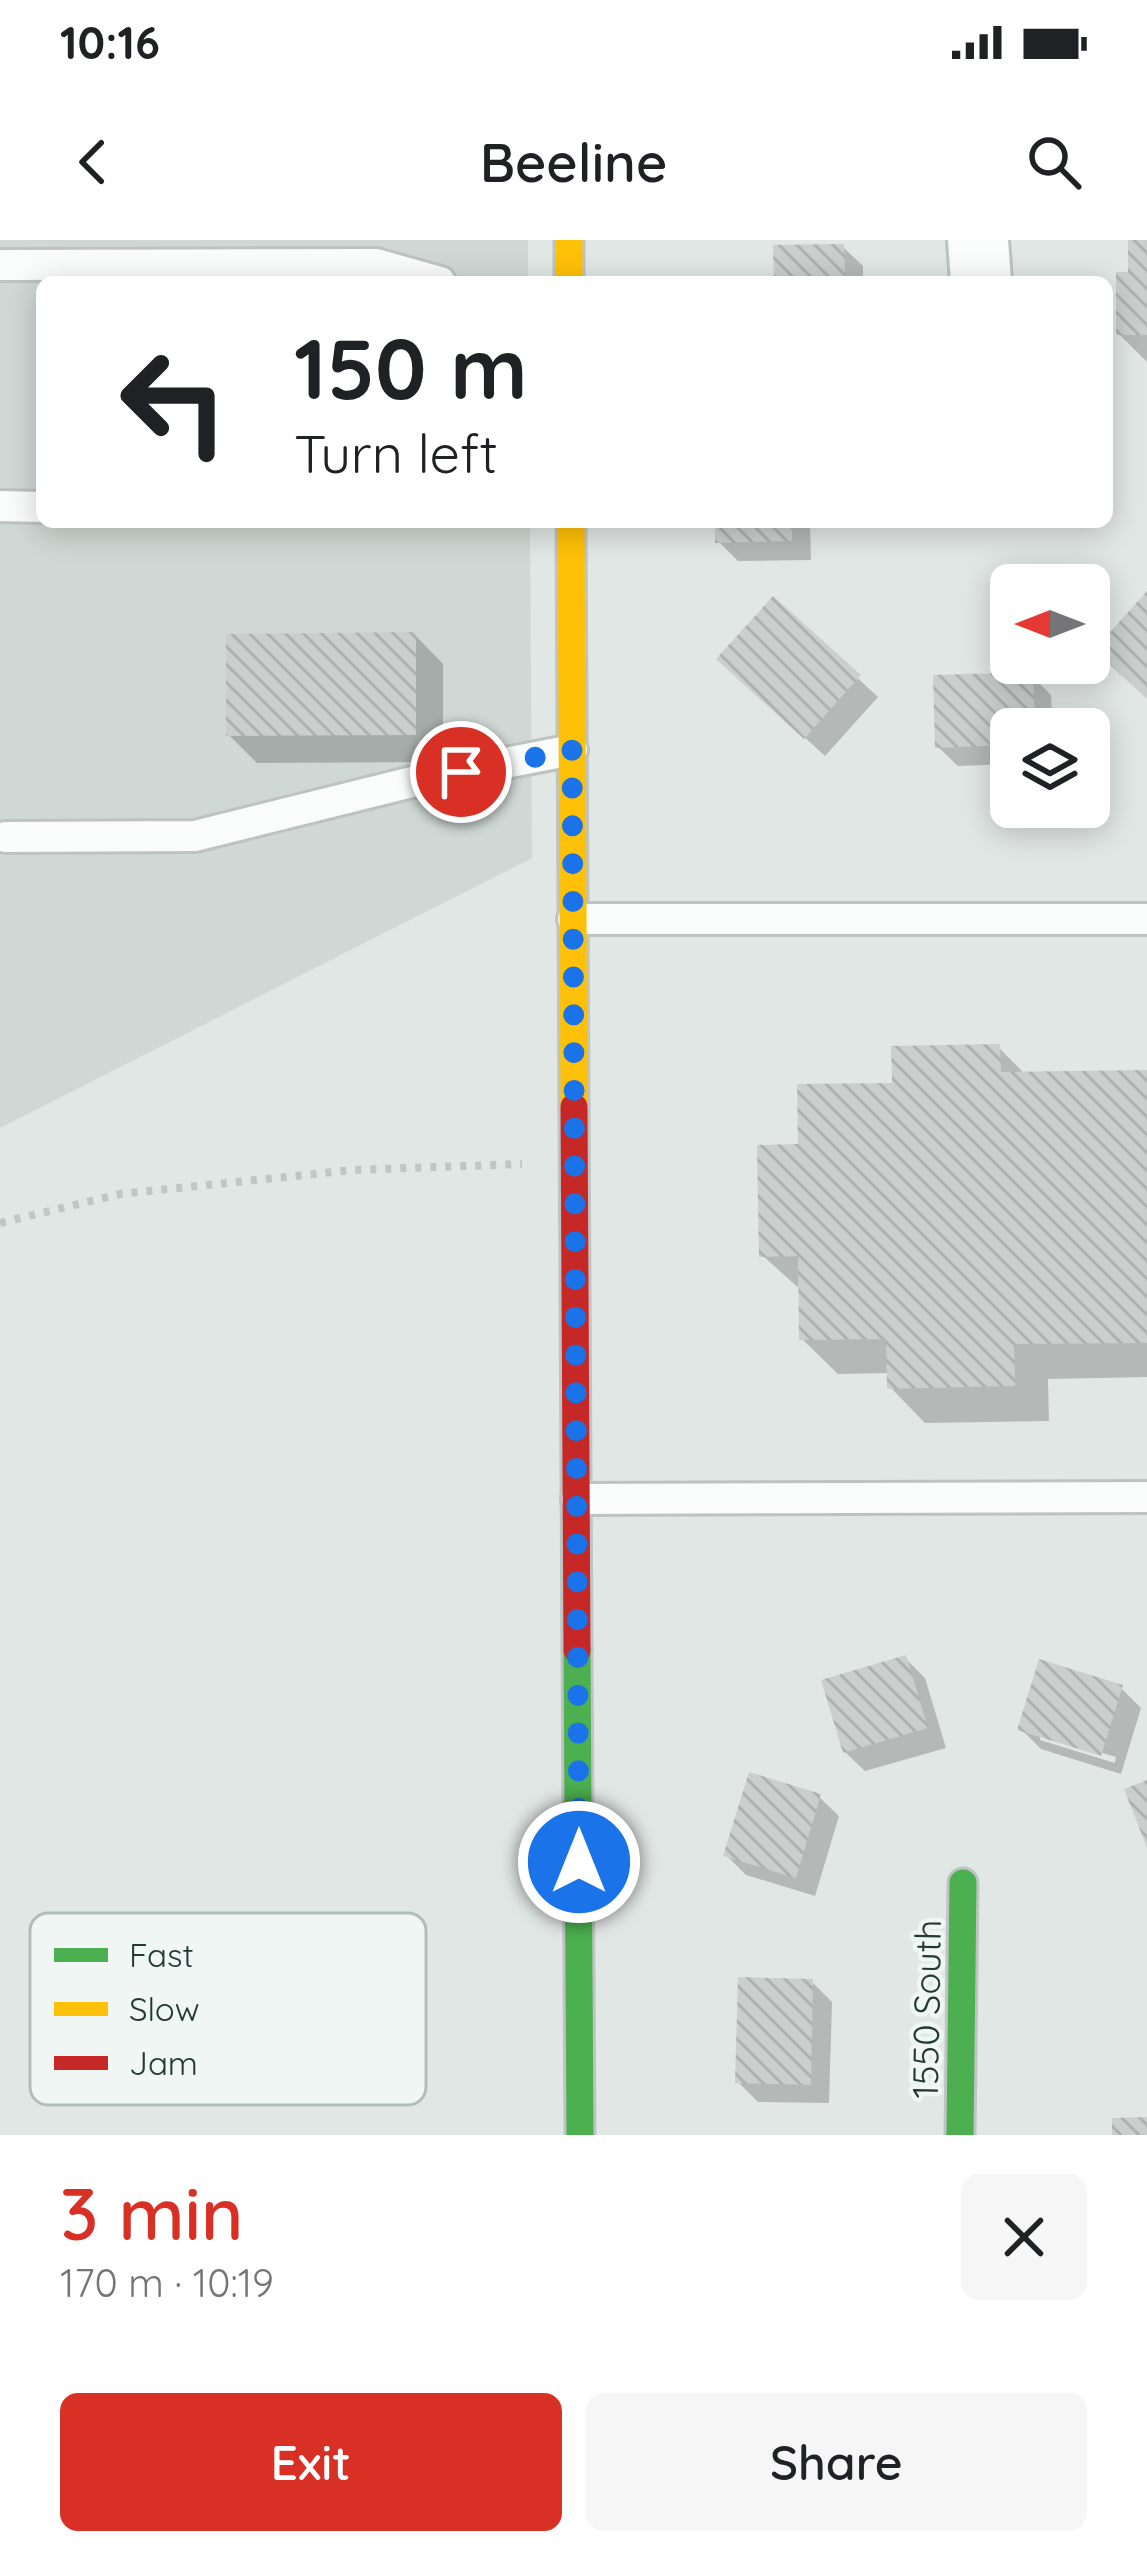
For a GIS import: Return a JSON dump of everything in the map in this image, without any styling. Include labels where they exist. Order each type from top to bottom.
[{"type":"street","points":[[569,240],[569,276]]},
{"type":"street","points":[[978,240],[981,276]]},
{"type":"street","points":[[571,528],[580,2135]]},
{"type":"street","name":"1550 South","points":[[960,2135],[963,1883]]},
{"type":"lane","points":[[0,265],[376,264],[419,276]]},
{"type":"lane","points":[[0,506],[36,507]]},
{"type":"lane","points":[[6,837],[195,836],[403,784],[572,750]]},
{"type":"lane","points":[[573,919],[1147,919]]},
{"type":"lane","points":[[577,1498],[1147,1497]]},
{"type":"path","points":[[0,1223],[120,1194],[353,1170],[575,1162]]},
{"type":"shaded area","points":[[0,240],[528,240],[528,276],[36,276],[36,528],[530,528],[532,858],[0,1128]]},
{"type":"building","points":[[1128,240],[1147,240],[1147,335],[1116,335],[1116,272],[1128,272]]},
{"type":"building","points":[[844,244],[845,276],[774,276],[773,245]]},
{"type":"building","points":[[715,528],[792,528],[792,541],[715,543]]},
{"type":"building","points":[[1147,591],[1147,699],[1110,665],[1110,632]]},
{"type":"building","points":[[773,596],[861,675],[804,739],[716,659]]},
{"type":"building","points":[[416,632],[416,735],[226,736],[226,634]]},
{"type":"building","points":[[990,673],[990,684],[1033,684],[1034,708],[990,708],[990,746],[935,748],[933,675]]},
{"type":"building","points":[[1000,1044],[1001,1072],[1147,1070],[1147,1343],[1014,1344],[1015,1386],[887,1389],[886,1339],[799,1340],[798,1256],[759,1257],[757,1145],[798,1144],[797,1084],[892,1083],[891,1046]]},
{"type":"building","points":[[906,1655],[928,1728],[843,1753],[821,1680]]},
{"type":"building","points":[[1039,1659],[1123,1685],[1101,1756],[1017,1730]]},
{"type":"building","points":[[749,1772],[821,1794],[796,1878],[723,1856]]},
{"type":"building","points":[[1147,1780],[1147,1848],[1124,1789]]},
{"type":"building","points":[[738,1977],[813,1979],[811,2085],[735,2083]]},
{"type":"building","points":[[1147,2117],[1147,2135],[1112,2135],[1112,2118]]},
{"type":"traffic: fast","points":[[577,1650],[580,2135]]},
{"type":"traffic: fast","points":[[960,2135],[963,1883]]},
{"type":"traffic: slow","points":[[569,240],[569,276]]},
{"type":"traffic: slow","points":[[571,528],[574,1107]]},
{"type":"traffic: jam","points":[[574,1107],[577,1650]]},
{"type":"route","points":[[461,772],[572,750],[579,1862]]}]
